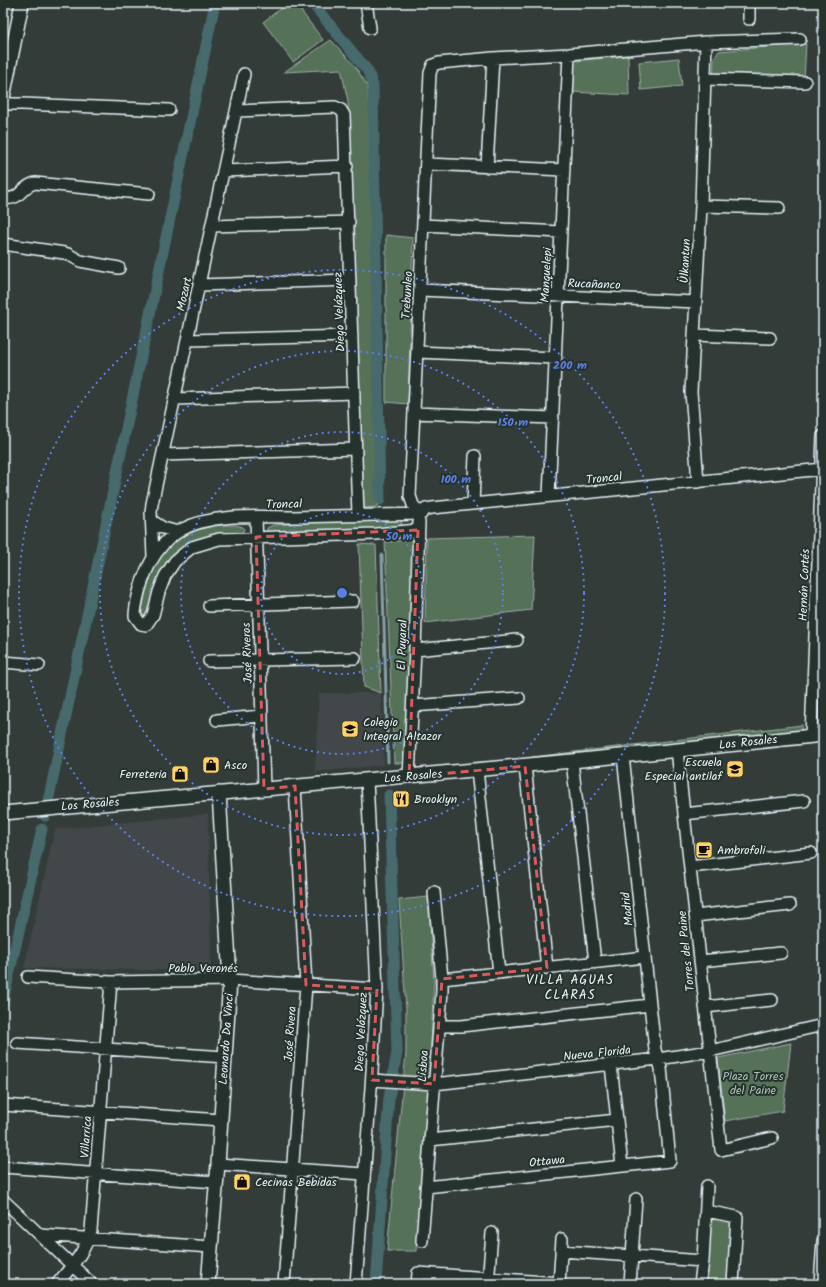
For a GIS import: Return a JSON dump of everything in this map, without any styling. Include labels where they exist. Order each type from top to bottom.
[{"type":"street","points":[[3,98],[5,81],[22,3]]},
{"type":"street","points":[[366,3],[370,28]]},
{"type":"street","points":[[748,19],[749,3]]},
{"type":"street","points":[[486,167],[494,58],[569,54],[706,42],[800,39]]},
{"type":"street","name":"Ülkantun","points":[[698,482],[692,409],[692,385],[701,206],[706,42]]},
{"type":"street","name":"Manquelepi","points":[[549,496],[569,54]]},
{"type":"street","name":"Trebunleo","points":[[421,514],[413,505],[410,496],[430,73],[433,66],[439,63],[494,58]]},
{"type":"street","name":"Mozart","points":[[153,556],[152,504],[244,74]]},
{"type":"street","points":[[706,79],[805,82]]},
{"type":"street","points":[[3,104],[169,110]]},
{"type":"street","name":"Diego Velázquez","points":[[236,111],[332,107],[341,110],[344,115],[349,222],[358,515]]},
{"type":"street","points":[[426,164],[564,170]]},
{"type":"street","points":[[223,171],[347,166]]},
{"type":"street","points":[[3,198],[11,199],[16,197],[28,185],[35,183],[149,194]]},
{"type":"street","points":[[701,206],[779,208]]},
{"type":"street","points":[[212,226],[349,222]]},
{"type":"street","points":[[423,225],[561,232]]},
{"type":"street","points":[[3,244],[64,253],[80,261],[119,268]]},
{"type":"street","points":[[199,285],[350,280]]},
{"type":"street","name":"Rucañanco","points":[[420,290],[696,302]]},
{"type":"street","points":[[695,335],[770,338]]},
{"type":"street","points":[[187,340],[352,336]]},
{"type":"street","points":[[417,352],[556,358]]},
{"type":"street","points":[[175,399],[354,393]]},
{"type":"street","points":[[414,413],[553,418]]},
{"type":"street","name":"Hernán Cortés","points":[[817,735],[823,436]]},
{"type":"street","points":[[163,455],[356,449]]},
{"type":"street","points":[[473,504],[475,456]]},
{"type":"street","name":"Troncal","points":[[418,530],[376,534],[219,539],[192,547],[175,561],[159,592],[153,615],[146,625],[138,622],[135,613],[146,569],[153,556],[163,544],[178,532],[190,526],[210,520],[256,517],[421,514],[429,508],[822,469]]},
{"type":"street","name":"El Puyaral","points":[[409,777],[416,650],[418,530],[421,514]]},
{"type":"street","name":"José Riveros","points":[[256,517],[264,789]]},
{"type":"street","points":[[152,520],[163,528],[178,532]]},
{"type":"street","points":[[209,606],[353,601]]},
{"type":"street","points":[[416,650],[517,640]]},
{"type":"street","points":[[209,661],[355,658]]},
{"type":"street","points":[[3,662],[39,665]]},
{"type":"street","points":[[413,706],[519,698]]},
{"type":"street","points":[[217,720],[262,716]]},
{"type":"street","name":"Los Rosales","points":[[3,813],[525,766],[817,735]]},
{"type":"street","name":"Torres del Paine","points":[[677,750],[721,1150],[772,1138]]},
{"type":"street","name":"Madrid","points":[[623,756],[655,1050],[661,1068],[670,1161]]},
{"type":"street","points":[[572,761],[595,962]]},
{"type":"street","points":[[525,766],[547,968]]},
{"type":"street","points":[[477,770],[499,973]]},
{"type":"street","name":"Diego Velázquez","points":[[356,1284],[364,1174],[376,1080],[377,989],[368,780]]},
{"type":"street","name":"José Rivera","points":[[284,1284],[306,985],[295,786]]},
{"type":"street","name":"Leonardo Da Vinci","points":[[208,1284],[218,1164],[230,980],[220,793]]},
{"type":"street","points":[[684,814],[804,801]]},
{"type":"street","points":[[690,867],[811,853]]},
{"type":"street","name":"Lisboa","points":[[422,1241],[442,979],[434,892]]},
{"type":"street","points":[[695,916],[790,905]]},
{"type":"street","points":[[700,961],[781,953]]},
{"type":"street","points":[[442,979],[645,957]]},
{"type":"street","name":"Pablo Veronés","points":[[28,977],[111,982],[230,980],[377,989]]},
{"type":"street","name":"Villarrica","points":[[57,1284],[79,1257],[89,1238],[93,1220],[111,982]]},
{"type":"street","points":[[705,1007],[772,1000]]},
{"type":"street","points":[[439,1026],[462,1026],[650,1005]]},
{"type":"street","name":"Nueva Florida","points":[[376,1080],[434,1084],[611,1065],[710,1051],[823,1024]]},
{"type":"street","points":[[17,1043],[225,1057]]},
{"type":"street","points":[[611,1065],[622,1166]]},
{"type":"street","points":[[3,1105],[221,1120]]},
{"type":"street","points":[[430,1140],[617,1120]]},
{"type":"street","name":"Ottawa","points":[[426,1187],[670,1161]]},
{"type":"street","points":[[218,1164],[364,1174]]},
{"type":"street","points":[[3,1168],[216,1182]]},
{"type":"street","points":[[700,1284],[703,1261],[707,1186]]},
{"type":"street","points":[[630,1284],[636,1199]]},
{"type":"street","points":[[3,1200],[92,1284]]},
{"type":"street","points":[[706,1211],[737,1217],[733,1284]]},
{"type":"street","points":[[489,1281],[492,1233]]},
{"type":"street","points":[[40,1235],[211,1247]]},
{"type":"street","points":[[417,1278],[559,1283],[562,1239]]},
{"type":"street","points":[[821,1278],[823,1241]]},
{"type":"street","points":[[561,1251],[703,1261]]},
{"type":"highlighted area","points":[[418,530],[409,777],[525,766],[547,968],[442,979],[434,1084],[372,1080],[377,989],[306,985],[295,786],[264,789],[256,537]]},
{"type":"shaded area","name":"Colegio Integral Altazor","points":[[319,693],[381,693],[384,765],[315,772]]},
{"type":"shaded area","points":[[208,814],[211,971],[24,968],[55,829]]},
{"type":"green space","points":[[288,3],[295,3],[323,40],[293,62],[263,22]]},
{"type":"green space","points":[[331,40],[355,66],[368,87],[377,507],[362,508],[348,101],[341,69],[284,72]]},
{"type":"green space","points":[[806,44],[804,80],[713,78],[714,58],[719,51]]},
{"type":"green space","points":[[628,56],[629,95],[572,92],[574,61]]},
{"type":"green space","points":[[679,58],[682,86],[641,90],[639,62]]},
{"type":"green space","points":[[386,235],[413,238],[408,404],[386,402]]},
{"type":"green space","points":[[397,517],[401,519],[402,525],[397,528],[273,533],[267,531],[267,528],[273,525]]},
{"type":"green space","points":[[235,525],[243,527],[244,530],[179,554],[148,619],[143,619],[141,614],[148,581],[157,561],[164,553],[180,539],[199,530],[216,526]]},
{"type":"green space","points":[[535,535],[531,610],[425,623],[427,538]]},
{"type":"green space","points":[[413,540],[408,749],[403,763],[394,763],[385,542]]},
{"type":"green space","points":[[359,544],[376,545],[381,693],[364,687]]},
{"type":"green space","points":[[802,725],[801,733],[532,762],[532,757]]},
{"type":"green space","points":[[428,897],[434,981],[429,1081],[416,1251],[387,1251],[406,1053],[406,1009],[399,900]]},
{"type":"green space","name":"Plaza Torres del Paine","points":[[791,1043],[783,1111],[725,1121],[718,1058]]},
{"type":"green space","points":[[710,1216],[732,1221],[728,1284],[702,1284]]},
{"type":"waterway","points":[[45,815],[215,3]]},
{"type":"waterway","points":[[312,3],[368,71],[373,86],[380,500]]},
{"type":"waterway","points":[[382,555],[388,762]]},
{"type":"waterway","points":[[376,1284],[389,1098],[397,1052],[389,795]]},
{"type":"waterway","points":[[3,1002],[42,829]]},
{"type":"place","name":"Colegio Integral Altazor","points":[[350,729]]},
{"type":"place","name":"Asco","points":[[211,765]]},
{"type":"place","name":"Escuela Especial antilaf","points":[[735,769]]},
{"type":"place","name":"Ferreteria","points":[[180,774]]},
{"type":"place","name":"Brooklyn","points":[[401,799]]},
{"type":"place","name":"Ambrofoli","points":[[704,850]]},
{"type":"place","name":"Cecinas Bebidas","points":[[242,1182]]},
{"type":"district","name":"VILLA AGUAS CLARAS","points":[[570,986]]}]
